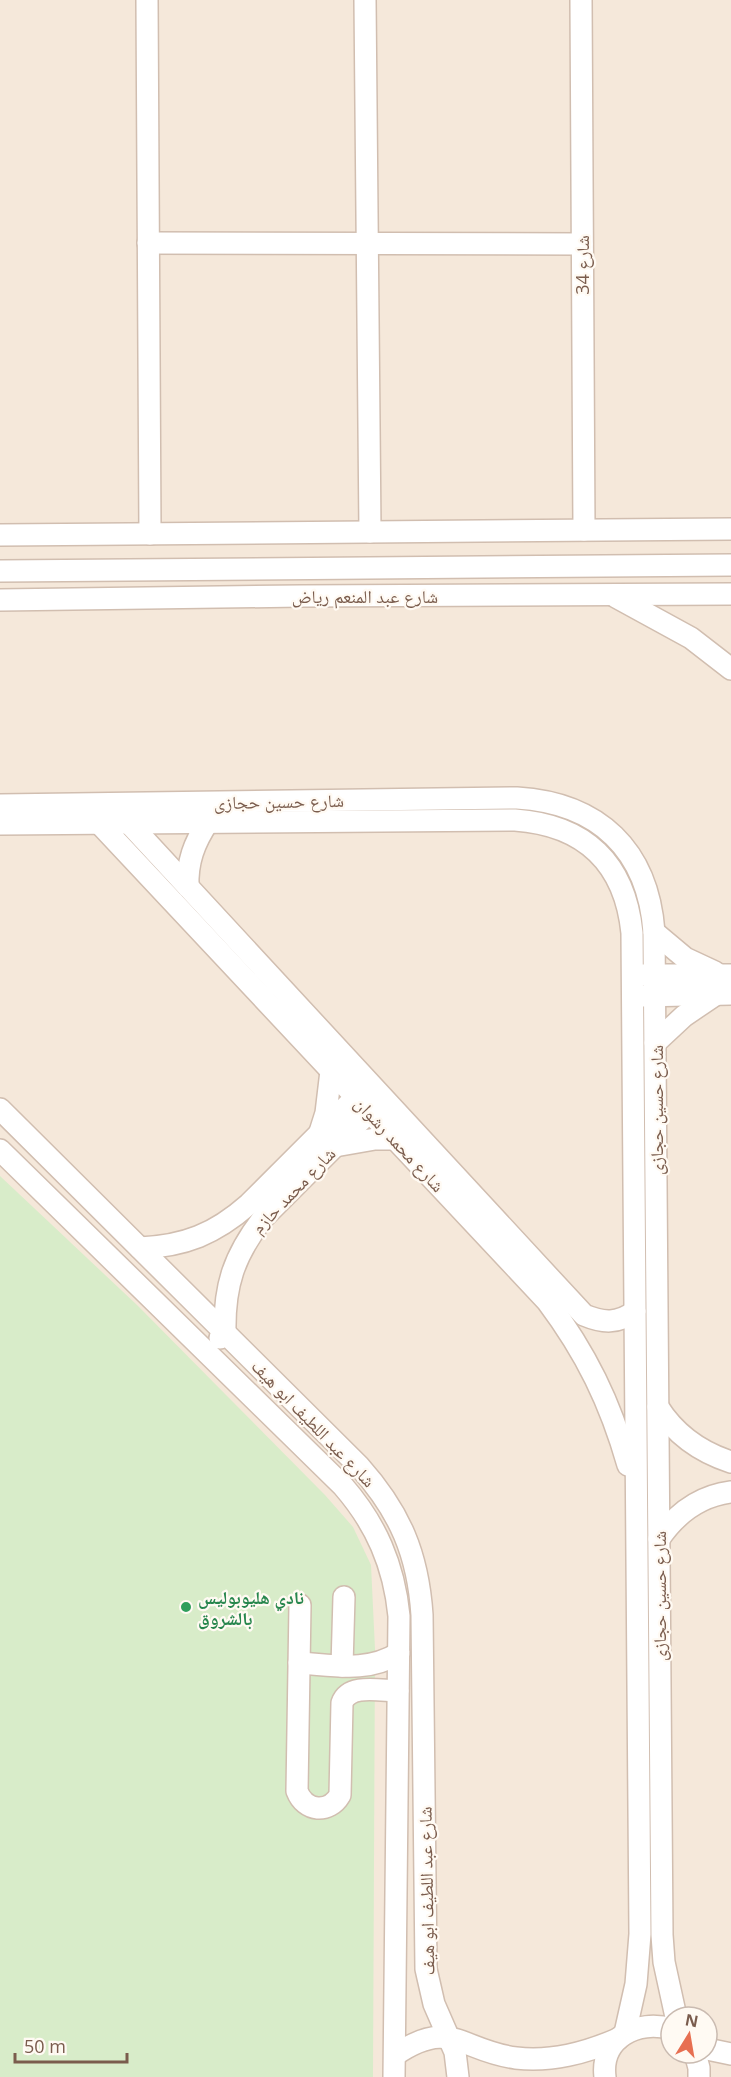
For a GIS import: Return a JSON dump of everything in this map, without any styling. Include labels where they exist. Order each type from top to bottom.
[{"type":"street","points":[[147,0],[150,534]]},
{"type":"street","points":[[365,0],[370,532]]},
{"type":"street","name":"شارع 34","points":[[581,0],[584,530]]},
{"type":"street","points":[[148,243],[582,244]]},
{"type":"street","points":[[0,536],[731,529]]},
{"type":"street","name":"شارع عبد المنعم رياض","points":[[0,571],[731,565]]},
{"type":"street","points":[[301,568],[302,596]]},
{"type":"street","name":"شارع عبد المنعم رياض","points":[[0,600],[731,594]]},
{"type":"street","points":[[613,595],[691,638],[731,669]]},
{"type":"street","name":"شارع حسين حجازى","points":[[0,824],[517,798],[564,805],[586,815],[605,828],[636,864],[646,886],[652,909],[654,932],[662,1935],[663,1962],[673,2005]]},
{"type":"street","name":"شارع حسين حجازى","points":[[0,805],[116,818],[208,822],[515,820],[538,822],[560,828],[580,838],[597,852],[612,870],[623,889],[630,911],[632,986],[640,1934],[636,1984],[621,2036],[606,2060],[605,2077]]},
{"type":"street","name":"شارع محمد رشوان","points":[[116,818],[188,887],[370,1097],[584,1315],[606,1322],[626,1317],[635,1311]]},
{"type":"street","name":"شارع محمد رشوان","points":[[116,818],[331,1071],[370,1097],[395,1138],[547,1301],[589,1363],[605,1397],[622,1441],[636,1505]]},
{"type":"street","points":[[188,887],[188,871],[192,853],[198,837],[208,822]]},
{"type":"street","points":[[654,932],[725,985]]},
{"type":"street","points":[[632,986],[725,985]]},
{"type":"street","points":[[655,1043],[684,1016],[725,985]]},
{"type":"street","points":[[331,1071],[326,1113],[327,1140],[355,1142],[395,1138]]},
{"type":"street","name":"شارع محمد حازم","points":[[140,1248],[164,1247],[188,1242],[210,1233],[231,1220],[327,1140],[370,1097]]},
{"type":"street","name":"شارع عبد اللطيف ابو هيف","points":[[0,1109],[375,1484],[410,1545],[418,1580],[422,1615],[426,1969],[434,2004],[455,2052],[458,2077]]},
{"type":"street","name":"شارع محمد حازم","points":[[225,1333],[228,1284],[236,1260],[248,1238],[263,1218],[327,1140]]},
{"type":"street","name":"شارع عبد اللطيف ابو هيف","points":[[0,1150],[343,1486],[369,1518],[387,1555],[393,1575],[399,1616],[394,2077]]},
{"type":"street","points":[[207,1352],[225,1333]]},
{"type":"street","points":[[658,1407],[668,1424],[685,1438],[703,1450],[731,1462]]},
{"type":"street","points":[[637,1555],[659,1547],[670,1523],[687,1509],[706,1499],[731,1492]]},
{"type":"street","points":[[342,1666],[344,1597]]},
{"type":"street","points":[[300,1605],[297,1791],[304,1803],[316,1809],[328,1807],[337,1800],[340,1794],[342,1704],[348,1694],[355,1690],[398,1691]]},
{"type":"street","points":[[299,1663],[366,1667],[389,1660],[399,1653]]},
{"type":"street","points":[[395,2055],[427,2038],[450,2038],[515,2058],[568,2057],[593,2050],[636,2028],[648,2025],[659,2027]]},
{"type":"shaded area","points":[[0,0],[731,0],[731,2077],[0,2077]]},
{"type":"green space","name":"نادي هليوبوليس بالشروق","points":[[0,1176],[137,1305],[325,1495],[353,1527],[371,1565],[375,1649],[373,2077],[0,2077]]},
{"type":"place","name":"نادي هليوبوليس بالشروق","points":[[186,1607]]}]
